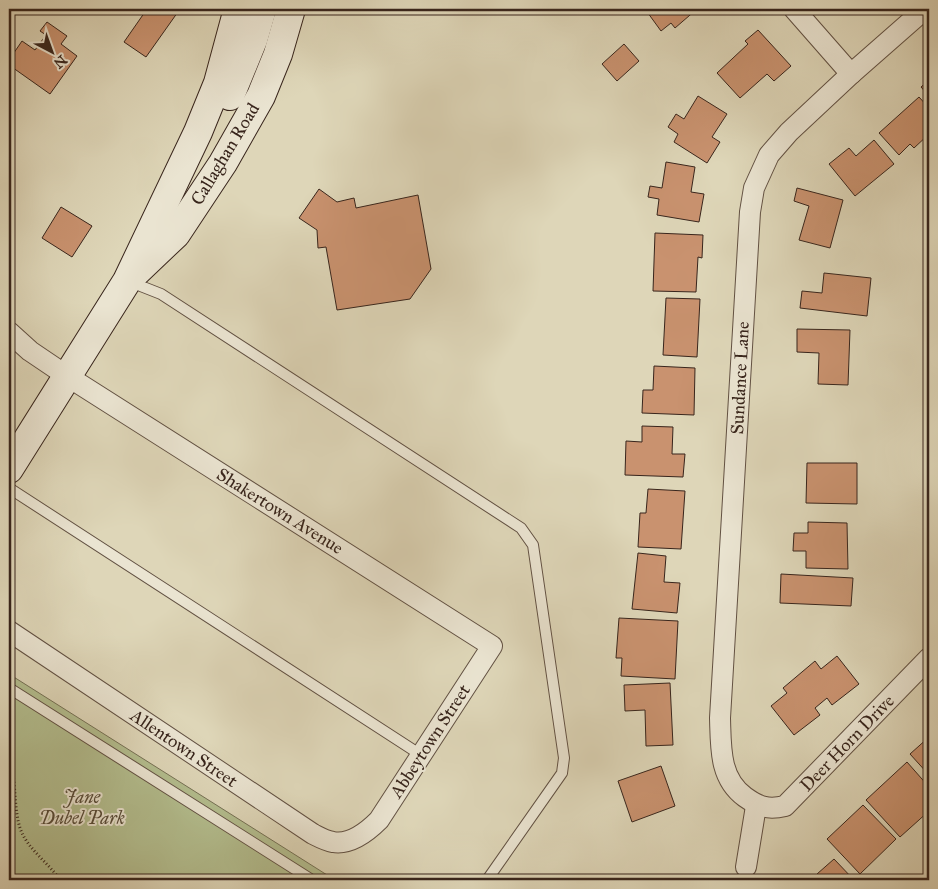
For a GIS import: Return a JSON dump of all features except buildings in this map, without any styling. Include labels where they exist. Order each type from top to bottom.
[{"type":"main road","name":"Callaghan Road","points":[[9,469],[127,281],[154,220],[198,132],[218,82],[238,9]]},
{"type":"main road","points":[[154,220],[200,161],[237,80],[253,40],[262,9]]},
{"type":"main road","name":"Callaghan Road","points":[[127,281],[176,234],[223,163],[260,96],[278,54],[291,9]]},
{"type":"street","points":[[794,9],[851,74]]},
{"type":"street","name":"Sundance Lane","points":[[756,806],[738,793],[729,782],[723,766],[720,718],[750,212],[754,188],[769,155],[789,132],[925,9]]},
{"type":"street","name":"Shakertown Avenue","points":[[9,332],[30,351],[67,376],[492,646]]},
{"type":"street","name":"Allentown Street","points":[[9,631],[313,834],[333,842],[365,833]]},
{"type":"street","name":"Abbeytown Street","points":[[365,833],[379,820],[492,646]]},
{"type":"street","name":"Deer Horn Drive","points":[[756,806],[771,809],[785,806],[929,658]]},
{"type":"street","points":[[746,867],[756,806]]},
{"type":"lane","points":[[127,281],[160,294],[521,528],[528,536],[533,545],[564,758],[562,772],[487,880]]},
{"type":"lane","points":[[9,488],[421,755]]},
{"type":"lane","points":[[9,688],[312,880]]},
{"type":"path","points":[[9,758],[12,768],[19,827],[25,840],[60,880]]},
{"type":"green space","name":"Jane Dubel Park","points":[[9,674],[335,880],[9,880]]}]
